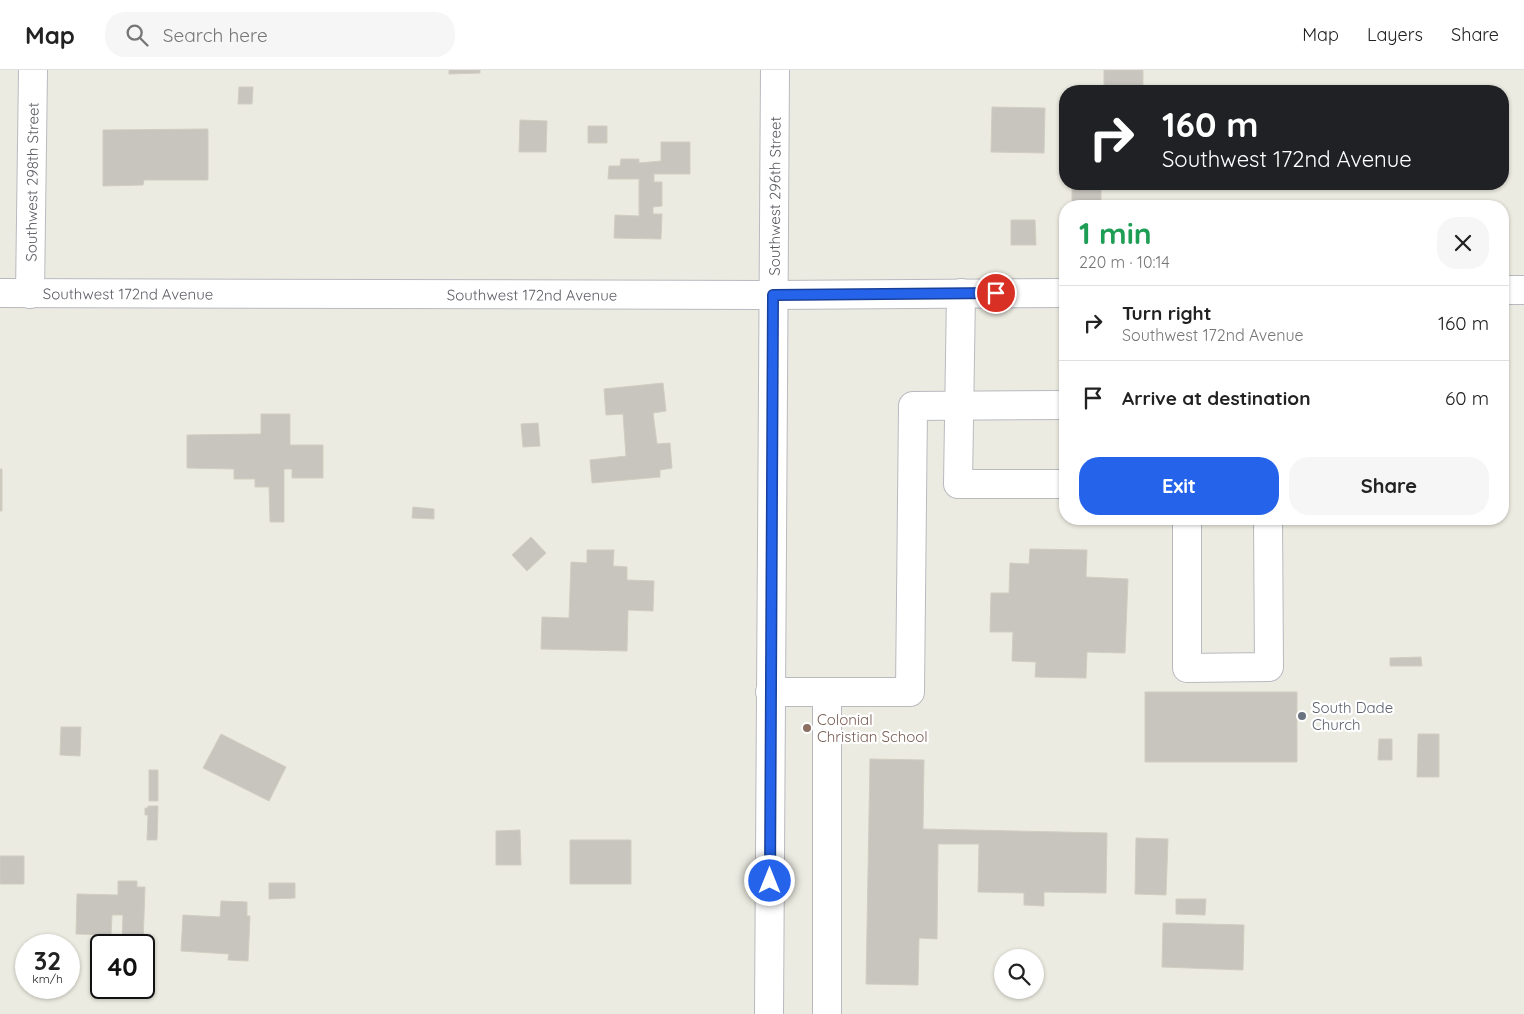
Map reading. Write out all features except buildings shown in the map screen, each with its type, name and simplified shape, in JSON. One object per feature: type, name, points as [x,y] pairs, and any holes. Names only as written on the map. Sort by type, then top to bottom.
[{"type":"street","name":"Southwest 298th Street","points":[[30,294],[33,70]]},
{"type":"street","name":"Southwest 296th Street","points":[[769,1014],[775,70]]},
{"type":"street","points":[[1509,290],[1524,290]]},
{"type":"street","name":"Southwest 172nd Avenue","points":[[0,293],[773,295],[1059,293]]},
{"type":"street","points":[[961,293],[958,484],[1059,484]]},
{"type":"street","points":[[770,692],[910,692],[913,406],[1059,405]]},
{"type":"street","points":[[1187,525],[1187,668],[1269,667],[1268,525]]},
{"type":"street","points":[[826,692],[827,1014]]},
{"type":"place","name":"South Dade Church","points":[[1302,716]]},
{"type":"place","name":"Colonial Christian School","points":[[807,728]]},
{"type":"route","points":[[770,881],[773,295],[996,293]]}]
